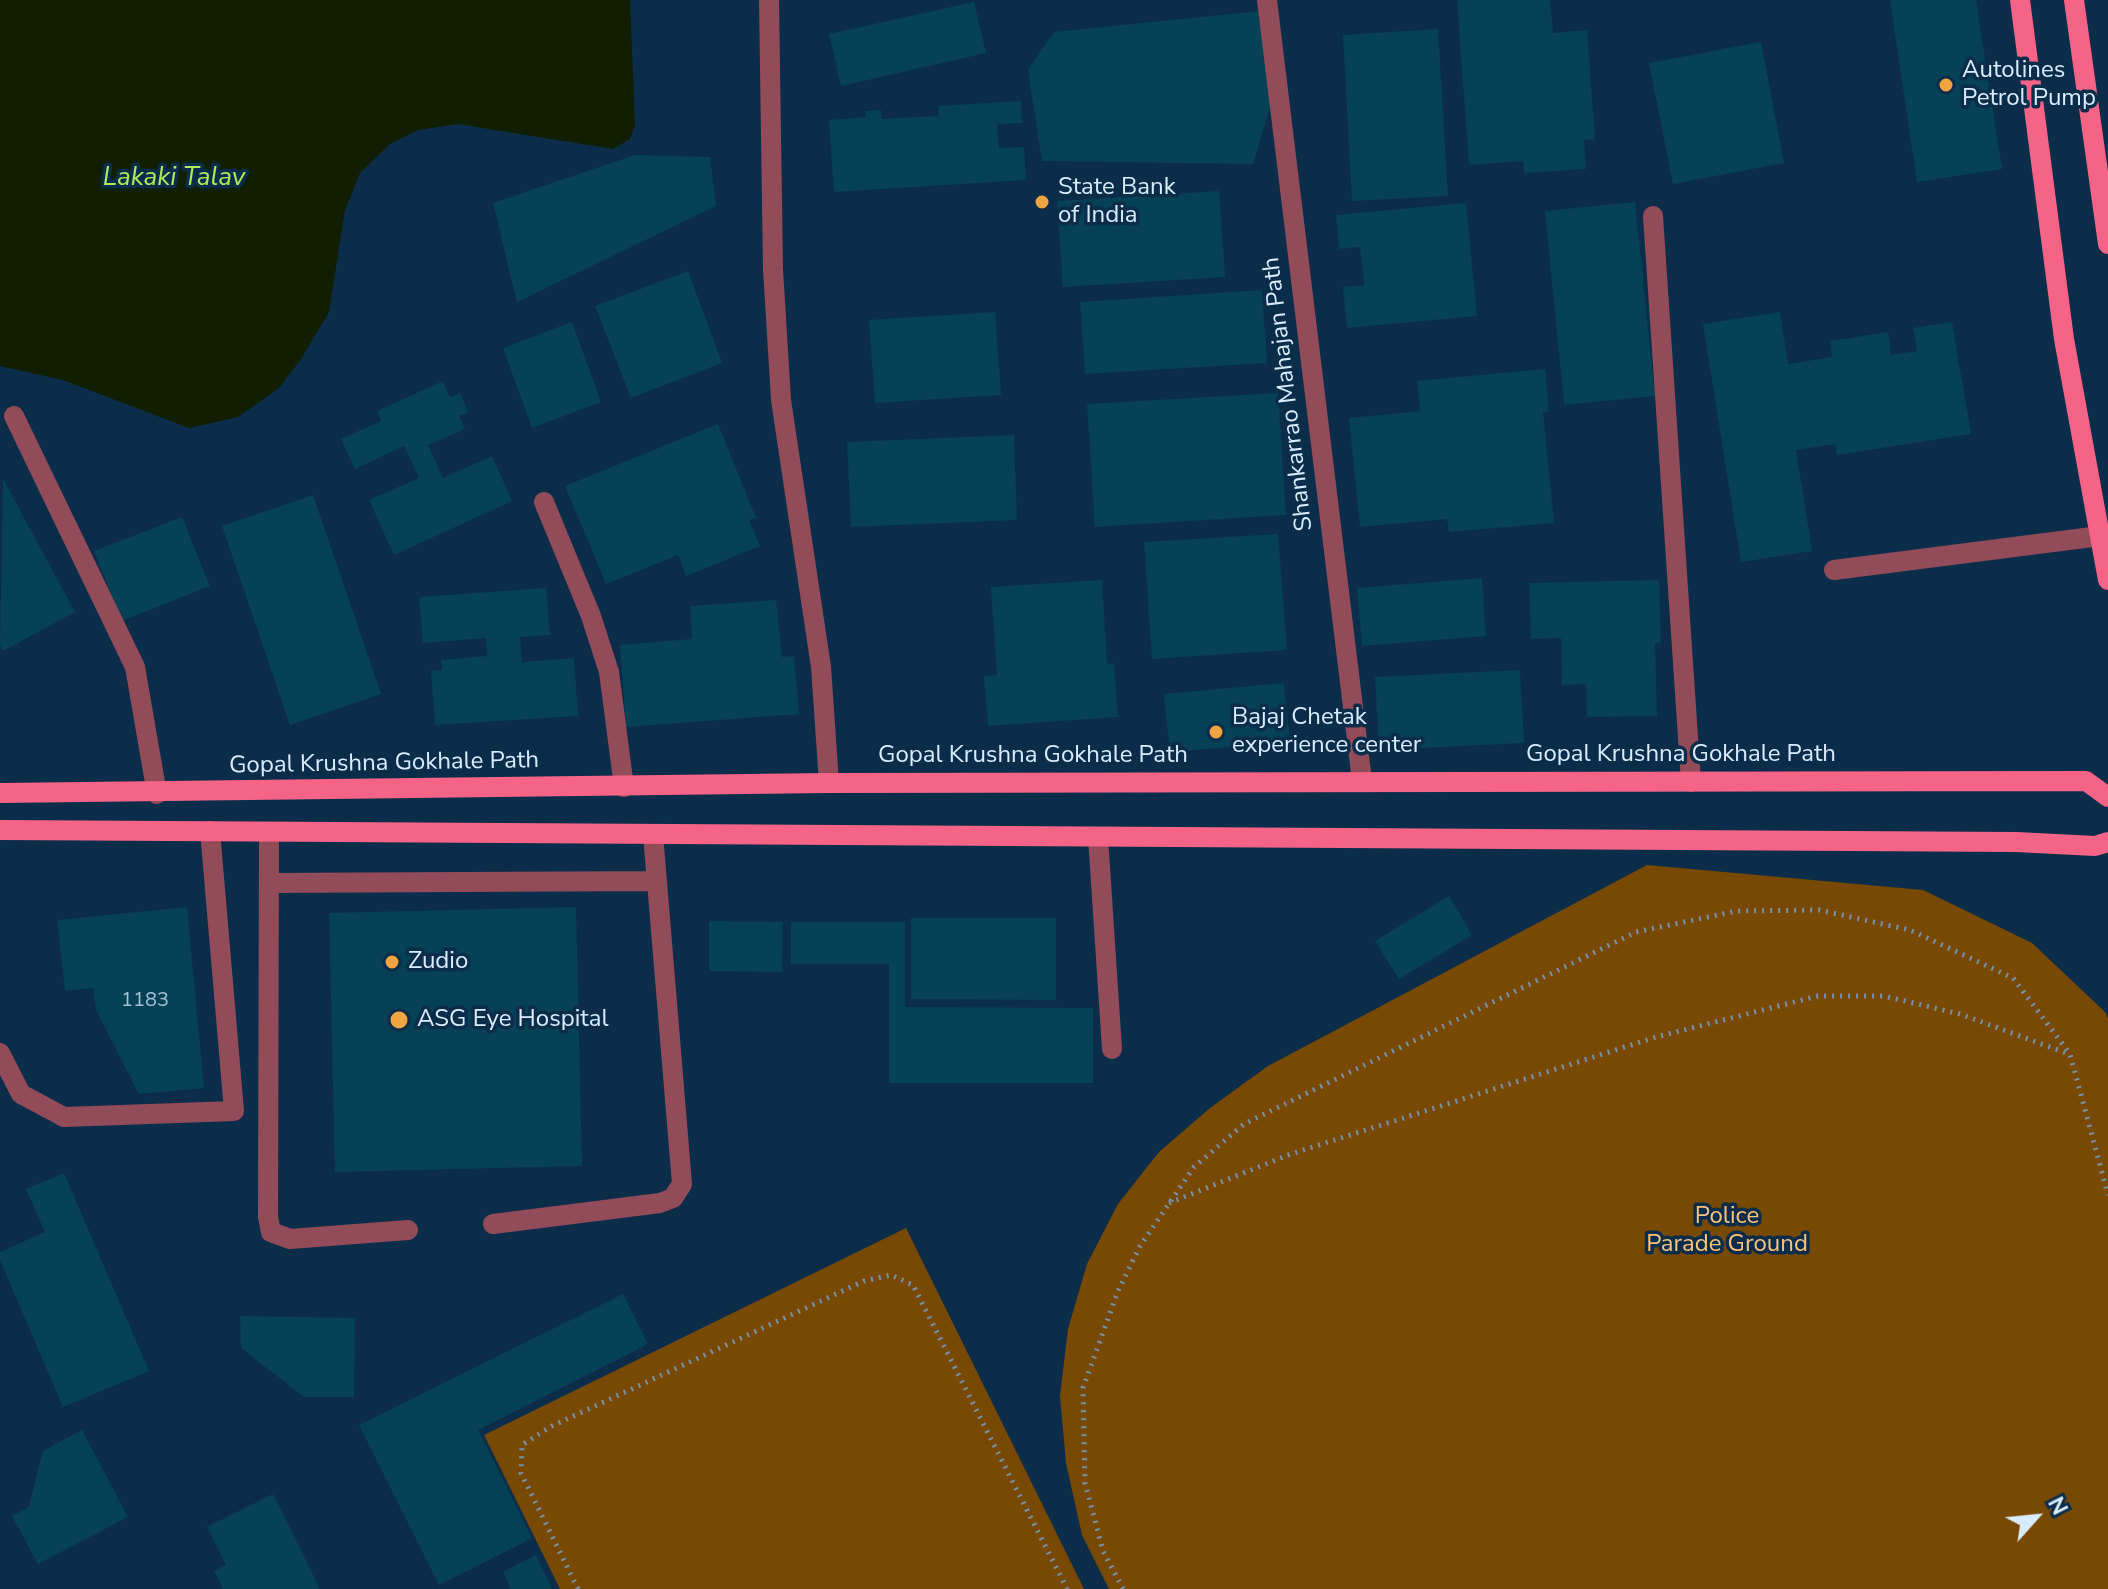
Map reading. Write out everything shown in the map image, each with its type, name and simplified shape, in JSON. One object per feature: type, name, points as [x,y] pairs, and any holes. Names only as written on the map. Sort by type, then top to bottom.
[{"type":"main road","points":[[2020,0],[2064,339],[2108,580]]},
{"type":"main road","points":[[2074,0],[2108,244]]},
{"type":"main road","name":"Gopal Krushna Gokhale Path","points":[[0,793],[157,794],[829,783],[2086,781],[2108,797]]},
{"type":"main road","points":[[0,830],[2016,842],[2095,846],[2108,842]]},
{"type":"street","points":[[769,0],[773,269],[781,400],[821,667],[829,783]]},
{"type":"street","name":"Shankarrao Mahajan Path","points":[[1267,0],[1362,781]]},
{"type":"street","points":[[1653,216],[1691,782]]},
{"type":"street","points":[[14,416],[135,667],[157,794]]},
{"type":"street","points":[[544,502],[591,616],[609,672],[624,787]]},
{"type":"street","points":[[1834,570],[2100,536]]},
{"type":"street","points":[[0,1053],[21,1094],[64,1117],[234,1111],[210,831]]},
{"type":"street","points":[[269,832],[268,1217],[271,1232],[290,1239],[408,1230]]},
{"type":"street","points":[[493,1224],[660,1203],[673,1198],[682,1184],[653,834]]},
{"type":"street","points":[[1098,837],[1112,1049]]},
{"type":"street","points":[[269,883],[657,881]]},
{"type":"path","points":[[1123,1589],[1103,1551],[1085,1483],[1083,1388],[1118,1291],[1140,1246],[1194,1167],[1244,1124],[1636,932],[1737,911],[1819,910],[1910,930],[2013,978],[2070,1054],[2108,1195]]},
{"type":"path","points":[[1169,1203],[1321,1144],[1656,1037],[1818,996],[1884,996],[1960,1014],[2070,1054]]},
{"type":"path","points":[[578,1589],[521,1473],[522,1445],[552,1426],[864,1281],[891,1275],[913,1285],[1067,1589]]},
{"type":"green space","name":"Police Parade Ground","points":[[1647,865],[1923,890],[2032,943],[2105,1012],[2108,1018],[2108,1589],[1109,1589],[1082,1535],[1066,1463],[1060,1396],[1068,1329],[1087,1264],[1118,1204],[1159,1152],[1210,1108],[1268,1066]]},
{"type":"green space","points":[[906,1228],[1084,1589],[560,1589],[484,1435]]},
{"type":"water","name":"Lakaki Talav","points":[[0,0],[630,0],[635,126],[630,139],[613,149],[458,124],[418,130],[390,144],[360,173],[345,210],[329,312],[301,359],[279,388],[238,417],[189,428],[63,380],[0,366]]},
{"type":"building","points":[[1457,0],[1550,0],[1553,33],[1587,30],[1595,139],[1584,140],[1586,169],[1524,173],[1523,161],[1469,165]]},
{"type":"building","name":"Autolines Petrol Pump","points":[[1890,0],[1976,0],[2002,169],[1917,182]]},
{"type":"building","points":[[974,2],[986,53],[841,86],[829,34]]},
{"type":"building","points":[[1261,11],[1273,97],[1253,164],[1042,161],[1028,70],[1054,32]]},
{"type":"building","points":[[1438,29],[1448,196],[1352,201],[1343,35]]},
{"type":"building","points":[[1761,42],[1784,163],[1673,184],[1649,63]]},
{"type":"building","points":[[1021,101],[1022,123],[997,124],[999,148],[1024,147],[1026,180],[834,192],[829,120],[866,117],[865,111],[881,110],[882,119],[939,116],[938,106]]},
{"type":"building","points":[[635,155],[710,157],[716,206],[517,302],[493,203]]},
{"type":"building","points":[[1219,191],[1225,277],[1063,287],[1057,201]]},
{"type":"building","points":[[1635,202],[1655,396],[1564,405],[1545,211]]},
{"type":"building","points":[[1466,203],[1477,316],[1347,328],[1343,287],[1364,285],[1360,247],[1339,249],[1336,215]]},
{"type":"building","points":[[688,271],[722,363],[631,398],[595,306]]},
{"type":"building","points":[[1262,290],[1267,363],[1085,374],[1080,302]]},
{"type":"building","points":[[995,312],[1001,395],[875,403],[869,320]]},
{"type":"building","points":[[1780,312],[1788,364],[1832,357],[1830,341],[1888,332],[1891,355],[1917,351],[1913,328],[1952,322],[1971,434],[1837,455],[1835,444],[1796,450],[1812,551],[1741,562],[1703,324]]},
{"type":"building","points":[[572,322],[601,402],[532,428],[503,348]]},
{"type":"building","points":[[1545,369],[1549,411],[1543,412],[1554,523],[1449,532],[1447,519],[1360,527],[1349,418],[1420,411],[1417,381]]},
{"type":"building","points":[[443,381],[450,397],[460,393],[468,412],[459,416],[465,429],[428,445],[443,478],[492,456],[512,501],[394,555],[369,500],[419,478],[404,446],[355,469],[341,439],[381,421],[377,411]]},
{"type":"building","points":[[1278,393],[1286,515],[1095,527],[1087,404]]},
{"type":"building","points":[[718,424],[756,518],[749,520],[760,546],[686,576],[678,555],[606,584],[565,486]]},
{"type":"building","points":[[1014,435],[1017,520],[851,527],[847,442]]},
{"type":"building","points":[[3,479],[75,612],[3,651],[0,645]]},
{"type":"building","points":[[313,495],[381,694],[290,725],[222,526]]},
{"type":"building","points":[[182,517],[210,586],[122,621],[94,551]]},
{"type":"building","points":[[1278,534],[1287,650],[1152,659],[1144,542]]},
{"type":"building","points":[[1482,578],[1486,636],[1362,646],[1357,588]]},
{"type":"building","points":[[1102,580],[1107,664],[1114,663],[1118,717],[988,726],[984,676],[997,675],[991,587]]},
{"type":"building","points":[[1659,580],[1661,643],[1655,643],[1657,716],[1587,717],[1586,684],[1562,685],[1561,638],[1531,639],[1529,583]]},
{"type":"building","points":[[546,588],[550,635],[520,637],[522,662],[574,658],[578,716],[435,725],[431,671],[442,670],[441,660],[487,656],[486,638],[423,643],[419,597]]},
{"type":"building","points":[[776,600],[782,657],[794,656],[799,714],[626,727],[620,645],[692,639],[690,606]]},
{"type":"building","points":[[1520,670],[1524,743],[1379,750],[1375,677]]},
{"type":"building","points":[[1284,683],[1290,742],[1170,752],[1164,694]]},
{"type":"building","points":[[1449,896],[1472,935],[1399,979],[1375,941]]},
{"type":"building","points":[[187,907],[204,1088],[139,1094],[96,1010],[93,988],[65,991],[57,920]]},
{"type":"building","points":[[576,907],[582,1166],[335,1172],[329,913]]},
{"type":"building","points":[[911,918],[1056,918],[1056,1000],[911,999]]},
{"type":"building","points":[[709,921],[783,922],[782,972],[709,971]]},
{"type":"building","points":[[791,922],[905,922],[905,1007],[1093,1008],[1093,1083],[889,1083],[889,964],[791,964]]},
{"type":"building","points":[[64,1173],[149,1371],[63,1407],[0,1260],[0,1252],[45,1232],[26,1189]]},
{"type":"building","points":[[623,1294],[648,1344],[478,1430],[532,1538],[439,1585],[359,1425]]},
{"type":"building","points":[[240,1316],[355,1318],[354,1397],[304,1397],[241,1348]]},
{"type":"building","points":[[82,1430],[128,1517],[38,1564],[12,1516],[29,1507],[43,1451]]},
{"type":"building","points":[[273,1494],[320,1589],[223,1589],[214,1571],[226,1565],[207,1527]]},
{"type":"building","points":[[536,1555],[552,1589],[511,1589],[503,1572]]},
{"type":"place","name":"Autolines Petrol Pump","points":[[1946,85]]},
{"type":"place","name":"State Bank of India","points":[[1042,202]]},
{"type":"place","name":"Bajaj Chetak experience center","points":[[1216,732]]},
{"type":"place","name":"Zudio","points":[[392,962]]},
{"type":"place","name":"ASG Eye Hospital","points":[[399,1020]]}]
